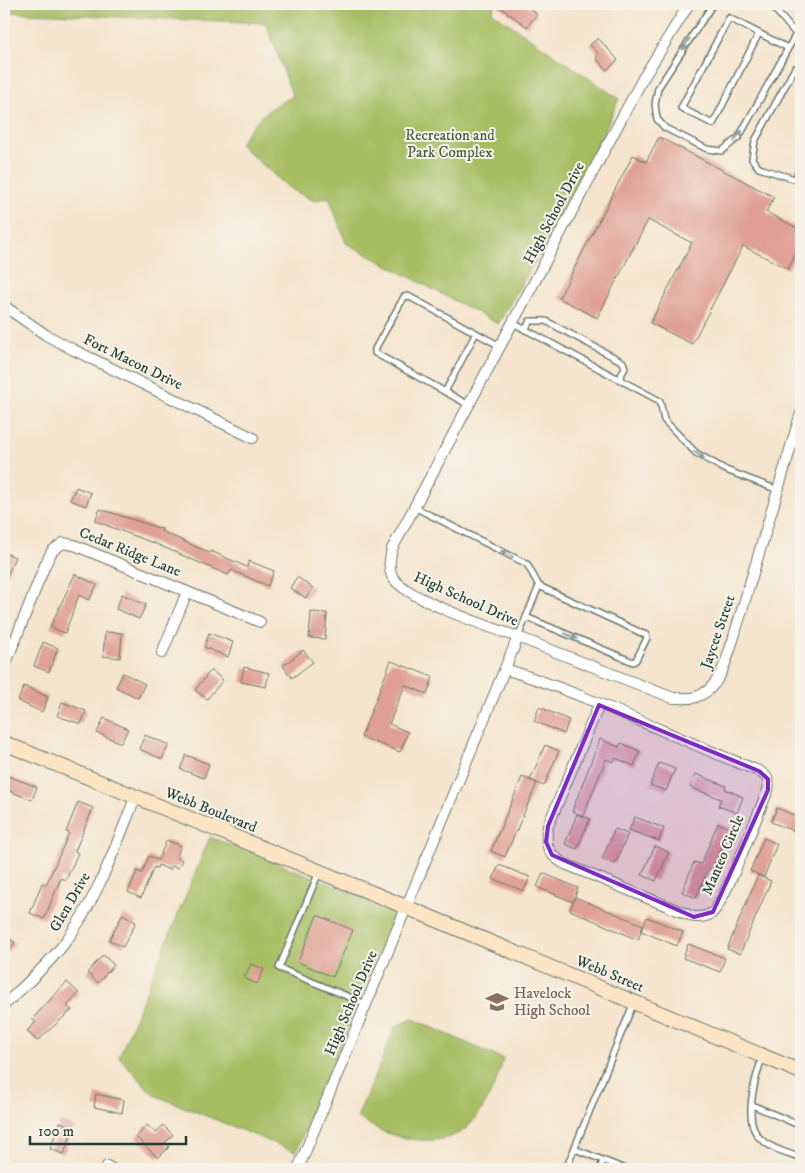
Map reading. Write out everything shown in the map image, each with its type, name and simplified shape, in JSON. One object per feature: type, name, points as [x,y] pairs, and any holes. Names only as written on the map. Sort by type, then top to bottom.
[{"type":"street","name":"High School Drive","points":[[298,1169],[518,637],[409,593],[396,582],[389,567],[392,549],[683,6]]},
{"type":"street","name":"Fort Macon Drive","points":[[4,306],[46,335],[72,349],[253,438]]},
{"type":"street","name":"Jaycee Street","points":[[518,637],[673,698],[696,697],[710,689],[720,676],[733,640],[801,414]]},
{"type":"street","name":"Cedar Ridge Lane","points":[[4,668],[50,554],[63,543],[74,545],[260,622]]},
{"type":"street","points":[[162,653],[187,592]]},
{"type":"street","name":"Manteo Circle","points":[[505,669],[599,705],[759,771],[768,778],[768,790],[724,894],[713,912],[704,917],[694,917],[565,864],[552,855],[548,849],[546,842],[548,826],[599,705]]},
{"type":"street","name":"Webb Boulevard","points":[[4,743],[407,907]]},
{"type":"street","name":"Glen Drive","points":[[4,1005],[52,959],[75,928],[102,877],[136,796]]},
{"type":"street","name":"Webb Street","points":[[407,907],[801,1072]]},
{"type":"lane","points":[[713,4],[658,88],[655,104],[657,119],[665,128],[707,149],[722,151],[739,137],[796,34],[801,30]]},
{"type":"lane","points":[[770,4],[796,34]]},
{"type":"lane","points":[[759,33],[713,124],[681,108],[729,18],[759,33],[788,48]]},
{"type":"lane","points":[[801,66],[795,68],[755,141],[752,159],[759,168],[798,180],[801,166]]},
{"type":"lane","points":[[469,405],[375,353],[375,349],[404,297],[408,296],[500,347]]},
{"type":"lane","points":[[525,330],[530,321],[546,321],[623,362],[625,368],[619,379]]},
{"type":"lane","points":[[513,323],[660,401],[664,420],[680,439],[710,462],[778,490]]},
{"type":"lane","points":[[445,392],[476,333]]},
{"type":"lane","points":[[414,507],[527,564],[540,586],[646,635],[647,638],[636,660],[633,662],[526,617]]},
{"type":"lane","points":[[518,637],[540,586]]},
{"type":"lane","points":[[319,871],[279,968],[367,1004]]},
{"type":"lane","points":[[566,1169],[634,1002]]},
{"type":"lane","points":[[763,1055],[753,1084],[752,1126],[757,1136],[763,1142],[801,1158]]},
{"type":"lane","points":[[752,1105],[801,1126]]},
{"type":"lane","points":[[575,1149],[625,1169]]},
{"type":"lane","points":[[600,1169],[603,1161]]},
{"type":"highlighted area","points":[[599,705],[759,771],[768,779],[768,790],[713,912],[694,917],[552,855],[546,842],[548,826]]},
{"type":"green space","name":"Recreation and Park Complex","points":[[4,4],[495,4],[492,12],[619,99],[581,182],[498,324],[346,243],[329,197],[314,201],[289,188],[240,145],[255,122],[269,110],[293,97],[266,23],[4,12]]},
{"type":"green space","points":[[210,837],[396,909],[296,1152],[154,1095],[119,1057]]},
{"type":"green space","points":[[413,1019],[503,1059],[494,1087],[478,1115],[465,1129],[447,1138],[425,1140],[403,1138],[380,1130],[357,1117],[396,1026]]},
{"type":"building","points":[[496,4],[524,4],[537,14],[527,27]]},
{"type":"building","points":[[598,38],[618,60],[607,70],[596,58],[599,54],[590,45]]},
{"type":"building","points":[[659,137],[774,197],[766,212],[801,230],[801,244],[788,269],[743,246],[692,344],[650,323],[692,243],[648,220],[597,318],[559,298],[633,155],[646,162]]},
{"type":"building","points":[[76,487],[91,493],[86,506],[70,500]]},
{"type":"building","points":[[100,509],[162,529],[161,531],[210,553],[211,551],[247,567],[249,561],[274,571],[268,586],[231,570],[228,575],[156,544],[95,521]]},
{"type":"building","points":[[4,552],[15,557],[4,583]]},
{"type":"building","points":[[75,574],[97,585],[89,600],[79,595],[65,633],[50,627]]},
{"type":"building","points":[[297,577],[313,588],[306,598],[290,588]]},
{"type":"building","points":[[122,594],[146,605],[139,619],[116,609]]},
{"type":"building","points":[[311,612],[327,613],[325,639],[309,638]]},
{"type":"building","points":[[105,632],[122,633],[120,658],[103,656]]},
{"type":"building","points":[[209,633],[233,642],[228,657],[204,647]]},
{"type":"building","points":[[43,642],[58,648],[49,672],[34,666]]},
{"type":"building","points":[[303,650],[313,662],[292,678],[283,666]]},
{"type":"building","points":[[391,661],[433,677],[427,694],[405,685],[389,724],[408,732],[400,752],[361,737]]},
{"type":"building","points":[[244,667],[269,673],[266,687],[241,682]]},
{"type":"building","points":[[211,670],[223,680],[207,699],[195,690]]},
{"type":"building","points":[[123,673],[145,684],[138,698],[116,687]]},
{"type":"building","points":[[24,686],[48,697],[42,712],[18,701]]},
{"type":"building","points":[[62,702],[86,711],[81,724],[57,716]]},
{"type":"building","points":[[539,707],[569,720],[564,734],[534,721]]},
{"type":"building","points":[[104,718],[128,729],[121,743],[97,733]]},
{"type":"building","points":[[145,735],[169,745],[162,759],[139,749]]},
{"type":"building","points":[[600,739],[619,747],[621,743],[640,751],[634,766],[615,758],[613,762],[606,759],[583,816],[572,811]]},
{"type":"building","points":[[545,745],[559,751],[544,786],[530,780]]},
{"type":"building","points":[[186,755],[209,764],[204,778],[180,769]]},
{"type":"building","points":[[659,763],[675,769],[666,791],[650,785]]},
{"type":"building","points":[[696,774],[726,786],[725,789],[743,797],[737,813],[718,806],[721,799],[690,787]]},
{"type":"building","points":[[8,776],[37,787],[32,800],[4,789]]},
{"type":"building","points":[[522,777],[537,783],[505,857],[491,851]]},
{"type":"building","points":[[78,802],[93,808],[75,851],[78,853],[66,880],[61,878],[44,919],[30,913],[42,883],[46,885],[69,833],[66,832]]},
{"type":"building","points":[[777,808],[801,818],[801,834],[771,822]]},
{"type":"building","points":[[577,814],[590,819],[577,849],[565,844]]},
{"type":"building","points":[[635,817],[664,828],[659,841],[629,830]]},
{"type":"building","points":[[718,823],[730,828],[713,869],[709,868],[696,898],[682,892],[694,862],[701,864]]},
{"type":"building","points":[[615,829],[628,834],[615,864],[602,859]]},
{"type":"building","points":[[764,838],[777,844],[764,877],[750,871]]},
{"type":"building","points":[[167,840],[181,846],[176,857],[182,860],[178,868],[172,866],[170,870],[158,865],[157,868],[154,867],[141,898],[128,892],[137,871],[142,873],[149,856],[158,860]]},
{"type":"building","points":[[655,846],[669,852],[656,881],[642,875]]},
{"type":"building","points":[[499,865],[530,877],[524,891],[493,879]]},
{"type":"building","points":[[543,873],[578,888],[573,902],[537,887]]},
{"type":"building","points":[[758,875],[771,881],[740,954],[727,949]]},
{"type":"building","points":[[575,897],[643,925],[638,940],[570,910]]},
{"type":"building","points":[[123,914],[136,922],[123,947],[109,940]]},
{"type":"building","points":[[317,915],[353,930],[333,977],[298,962]]},
{"type":"building","points":[[647,917],[683,932],[677,946],[641,931]]},
{"type":"building","points":[[4,934],[15,943],[4,957]]},
{"type":"building","points":[[688,944],[725,958],[720,972],[683,958]]},
{"type":"building","points":[[103,955],[114,965],[98,983],[87,973]]},
{"type":"building","points":[[251,964],[264,969],[257,984],[244,978]]},
{"type":"building","points":[[67,982],[79,993],[67,1006],[72,1010],[37,1041],[27,1031],[36,1022],[32,1019]]},
{"type":"building","points":[[96,1094],[124,1100],[122,1113],[94,1107]]},
{"type":"building","points":[[60,1122],[74,1127],[64,1154],[50,1149]]},
{"type":"building","points":[[147,1125],[156,1133],[163,1125],[173,1135],[165,1143],[169,1147],[158,1158],[136,1137]]},
{"type":"place","name":"Havelock High School","points":[[497,1002]]}]
